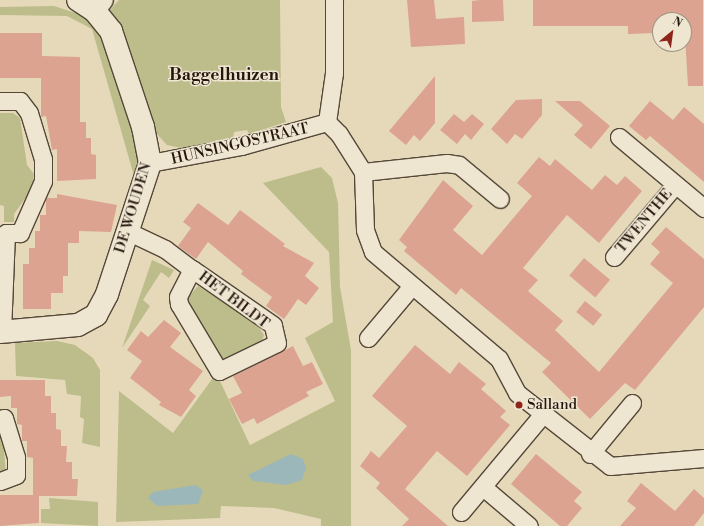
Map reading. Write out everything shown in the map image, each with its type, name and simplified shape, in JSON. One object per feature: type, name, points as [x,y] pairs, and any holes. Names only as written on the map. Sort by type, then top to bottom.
[{"type":"street","name":"HUNSINGOSTRAAT","points":[[150,162],[241,146],[327,122],[334,73],[334,0]]},
{"type":"street","name":"DE WOUDEN","points":[[0,101],[20,101],[29,112],[42,159],[43,181],[20,232],[3,229],[1,332],[78,325],[96,315],[107,294],[150,162],[143,127],[119,49],[111,31],[92,4]]},
{"type":"street","points":[[327,122],[339,134],[363,172],[367,241],[373,252],[412,287],[499,359],[517,393],[590,454],[610,466],[704,458]]},
{"type":"street","name":"TWENTHE","points":[[619,137],[674,185],[704,208]]},
{"type":"street","points":[[363,172],[447,163],[459,166],[500,200]]},
{"type":"street","name":"TWENTHE","points":[[614,257],[674,185]]},
{"type":"street","name":"HET BILDT","points":[[127,231],[165,248],[192,269],[273,325],[277,344],[219,371],[178,304],[178,297],[192,269]]},
{"type":"street","points":[[368,338],[412,287]]},
{"type":"street","points":[[590,454],[632,404]]},
{"type":"street","points":[[461,512],[543,414]]},
{"type":"street","points":[[0,419],[4,418],[16,458],[16,475],[0,481]]},
{"type":"street","points":[[483,487],[529,526]]},
{"type":"green space","points":[[119,0],[280,0],[281,107],[286,122],[249,134],[247,130],[234,132],[233,140],[191,150],[167,145],[156,133],[126,41],[109,11]]},
{"type":"green space","points":[[54,6],[85,16],[104,35],[139,153],[134,176],[92,29],[67,16],[0,15],[0,7]]},
{"type":"green space","points":[[0,113],[13,113],[20,118],[27,165],[34,174],[32,189],[14,214],[14,222],[4,222],[4,206],[0,205]]},
{"type":"green space","points":[[321,167],[332,178],[338,203],[340,287],[351,350],[351,526],[321,526],[321,519],[274,508],[221,506],[220,518],[116,522],[119,391],[173,433],[212,379],[220,381],[250,445],[335,401],[305,338],[333,322],[329,252],[263,183]]},
{"type":"green space","points":[[152,260],[174,270],[169,278],[161,272],[143,300],[150,306],[122,348]]},
{"type":"green space","points":[[198,286],[256,323],[264,335],[262,341],[227,360],[221,358],[188,303],[189,296]]},
{"type":"green space","points":[[57,341],[75,345],[93,358],[100,370],[100,447],[82,443],[84,419],[80,417],[81,396],[67,394],[65,380],[16,376],[15,343]]},
{"type":"green space","points":[[0,435],[3,437],[6,475],[0,475]]},
{"type":"green space","points":[[49,498],[98,502],[98,526],[41,523],[41,509],[50,509]]},
{"type":"water","points":[[291,454],[303,459],[306,468],[302,480],[286,485],[253,481],[248,475]]},
{"type":"water","points":[[196,485],[203,491],[198,504],[157,506],[148,498],[153,492]]},
{"type":"building","points":[[407,0],[434,0],[436,19],[464,17],[465,44],[411,47]]},
{"type":"building","points":[[503,0],[504,21],[472,22],[472,1]]},
{"type":"building","points":[[533,0],[703,0],[703,86],[688,86],[686,52],[692,52],[692,12],[652,12],[652,33],[628,34],[628,26],[533,26]]},
{"type":"building","points":[[0,33],[42,33],[42,56],[80,57],[80,122],[86,122],[86,138],[91,138],[91,154],[96,155],[96,179],[57,181],[57,149],[52,150],[46,116],[41,117],[41,78],[0,78]]},
{"type":"building","points":[[435,76],[435,123],[420,141],[414,135],[406,145],[389,131]]},
{"type":"building","points":[[542,99],[542,115],[522,139],[515,134],[507,144],[491,129],[516,100]]},
{"type":"building","points":[[555,101],[580,101],[610,126],[591,149],[574,135],[583,125]]},
{"type":"building","points":[[650,101],[673,120],[684,107],[704,124],[704,182],[650,136],[646,140],[629,126]]},
{"type":"building","points":[[454,114],[464,122],[472,114],[484,124],[471,140],[465,134],[457,144],[440,130]]},
{"type":"building","points":[[539,157],[550,166],[555,159],[592,190],[605,175],[617,185],[625,176],[642,191],[599,243],[567,215],[523,268],[538,280],[528,291],[563,321],[555,330],[599,372],[673,283],[650,264],[660,252],[651,244],[666,227],[704,259],[704,307],[635,390],[625,383],[590,419],[542,372],[551,363],[461,288],[456,295],[404,251],[407,247],[399,240],[443,180],[473,206],[453,230],[482,255],[532,196],[517,183]]},
{"type":"building","points":[[57,194],[117,205],[111,232],[79,231],[79,243],[68,243],[68,276],[63,276],[63,293],[51,293],[51,309],[23,309],[23,264],[29,264],[29,248],[35,248],[35,231],[40,231],[40,215],[46,215],[46,198],[57,198]]},
{"type":"building","points":[[198,203],[228,225],[240,210],[285,244],[283,246],[314,263],[305,276],[319,288],[306,305],[298,299],[284,319],[266,306],[272,297],[241,274],[243,271],[208,242],[196,259],[178,246],[191,228],[183,222]]},
{"type":"building","points":[[584,258],[610,280],[595,297],[569,276]]},
{"type":"building","points":[[585,301],[602,315],[593,326],[576,312]]},
{"type":"building","points":[[164,320],[181,333],[170,347],[203,371],[189,390],[196,396],[181,417],[159,405],[161,402],[130,378],[142,361],[127,350],[141,331],[148,337]]},
{"type":"building","points":[[415,345],[450,374],[459,362],[486,384],[481,389],[506,411],[500,417],[510,425],[467,476],[437,451],[405,489],[448,526],[402,526],[409,519],[376,488],[380,483],[360,466],[371,451],[379,458],[407,426],[372,396]]},
{"type":"building","points":[[293,346],[303,366],[312,362],[323,384],[306,392],[309,396],[257,424],[254,418],[242,424],[229,399],[242,393],[233,376]]},
{"type":"building","points":[[0,380],[45,380],[45,396],[51,396],[51,413],[56,413],[56,429],[61,430],[61,446],[67,446],[66,462],[72,462],[72,479],[78,479],[77,496],[39,496],[39,523],[0,526],[0,495],[33,495],[33,458],[27,457],[27,441],[22,441],[22,425],[17,424],[17,408],[11,408],[11,396],[0,397]]},
{"type":"building","points":[[536,454],[582,492],[574,501],[582,508],[567,526],[560,526],[511,484]]},
{"type":"building","points":[[641,483],[675,511],[694,489],[704,498],[704,513],[694,526],[620,526],[636,508],[627,501]]},
{"type":"place","name":"Salland","points":[[519,405]]},
{"type":"district","name":"Baggelhuizen","points":[[224,76]]}]
